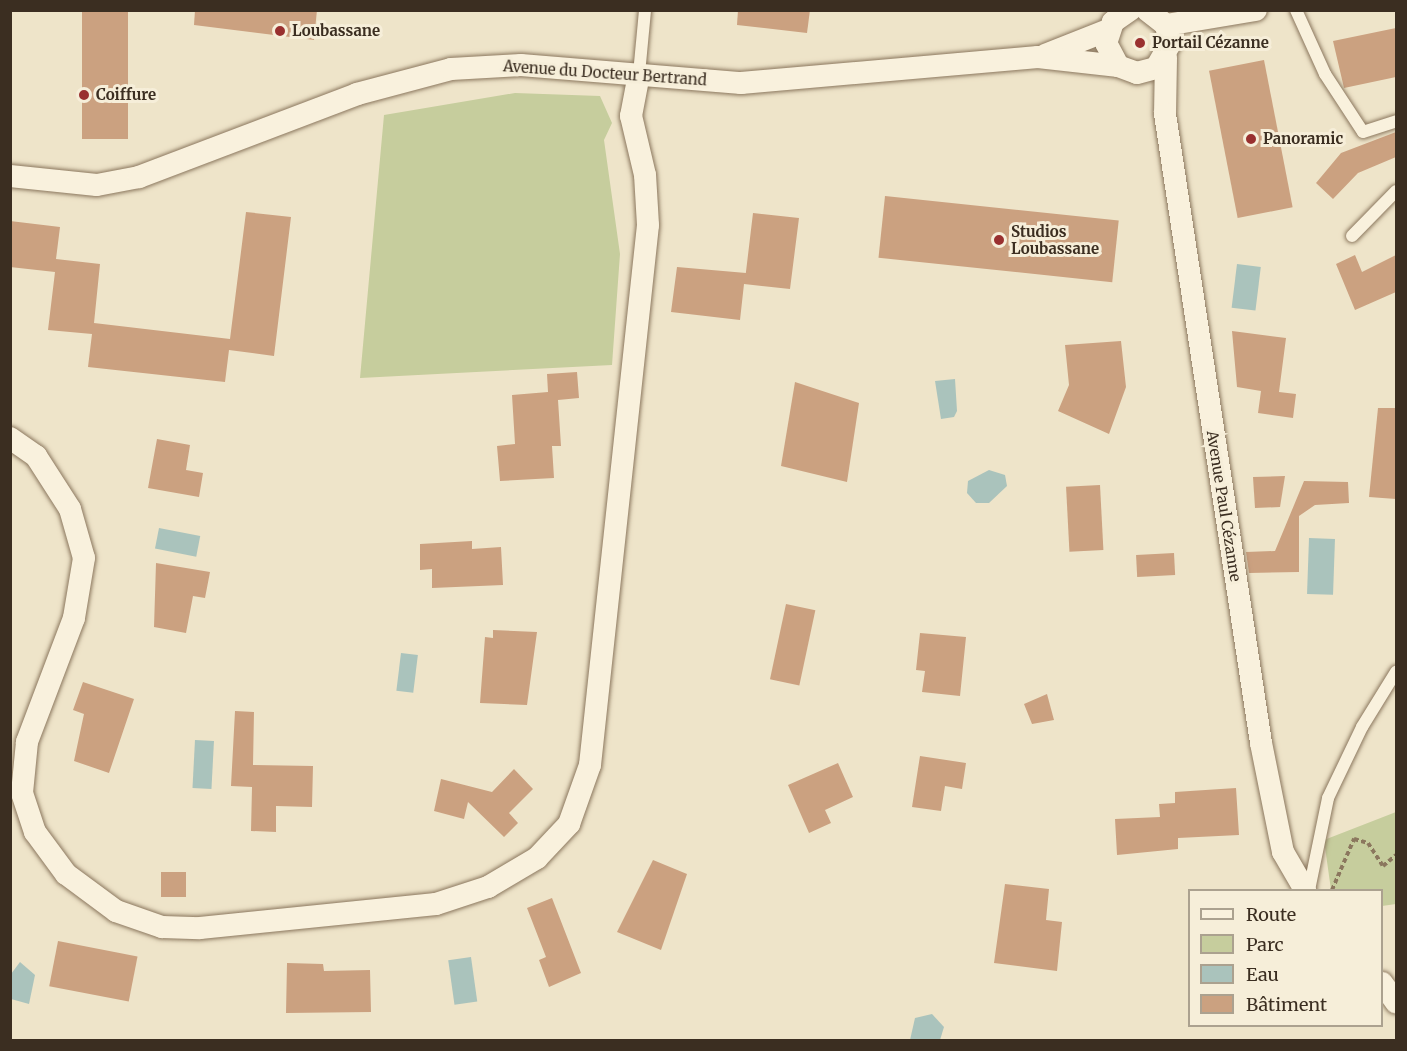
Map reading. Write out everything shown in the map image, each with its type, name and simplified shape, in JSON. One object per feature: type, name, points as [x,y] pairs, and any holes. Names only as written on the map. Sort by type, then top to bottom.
[{"type":"street","points":[[1124,69],[1150,71],[1159,27],[1212,22],[1256,10]]},
{"type":"street","name":"Avenue du Docteur Bertrand","points":[[1038,57],[1119,17]]},
{"type":"street","points":[[1119,17],[1108,50],[1165,114]]},
{"type":"street","name":"Avenue Paul Cézanne","points":[[1159,27],[1165,114],[1261,743],[1283,852],[1306,889]]},
{"type":"street","name":"Avenue du Docteur Bertrand","points":[[10,176],[97,185],[139,177],[357,94],[451,69],[521,65],[780,83],[1038,57],[1124,69]]},
{"type":"street","points":[[10,438],[36,456],[70,509],[84,558],[74,618],[27,742],[22,794],[35,832],[66,874],[116,911],[162,927],[190,928],[436,903],[488,887],[537,858],[569,824],[590,765],[648,225],[645,175],[630,116],[639,74]]},
{"type":"street","points":[[1383,984],[1396,1002]]},
{"type":"lane","points":[[639,74],[645,10]]},
{"type":"lane","points":[[1296,10],[1324,74],[1363,132],[1396,121]]},
{"type":"lane","points":[[1352,236],[1396,191]]},
{"type":"lane","points":[[1307,889],[1328,798],[1362,726],[1396,672]]},
{"type":"path","points":[[1333,889],[1354,839],[1368,843],[1383,866],[1396,855]]},
{"type":"green space","points":[[515,93],[600,96],[612,123],[604,140],[620,254],[612,365],[360,378],[384,115]]},
{"type":"green space","points":[[1396,812],[1396,904],[1383,906],[1383,889],[1331,889],[1324,840]]},
{"type":"water","points":[[1237,264],[1261,267],[1255,311],[1232,308]]},
{"type":"water","points":[[955,379],[957,411],[954,417],[941,419],[935,381]]},
{"type":"water","points":[[989,470],[1005,475],[1007,486],[989,503],[976,503],[967,493],[968,481]]},
{"type":"water","points":[[159,528],[200,536],[196,557],[155,549]]},
{"type":"water","points":[[1309,538],[1335,539],[1333,595],[1307,594]]},
{"type":"water","points":[[401,653],[418,655],[413,693],[396,691]]},
{"type":"water","points":[[195,740],[214,741],[211,789],[192,788]]},
{"type":"water","points":[[471,957],[477,1002],[454,1005],[448,960]]},
{"type":"water","points":[[20,962],[35,975],[29,1004],[11,999],[11,974]]},
{"type":"water","points":[[932,1014],[944,1027],[940,1040],[910,1040],[915,1018]]},
{"type":"building","points":[[82,10],[128,10],[128,139],[82,139]]},
{"type":"building","name":"Loubassane","points":[[195,10],[317,10],[314,40],[194,25]]},
{"type":"building","points":[[738,10],[810,10],[807,33],[737,25]]},
{"type":"building","name":"Panoramic","points":[[1396,28],[1396,77],[1344,88],[1333,41]]},
{"type":"building","name":"Panoramic","points":[[1264,60],[1293,207],[1238,218],[1209,71]]},
{"type":"building","points":[[1396,132],[1396,157],[1358,173],[1333,199],[1316,183],[1341,153]]},
{"type":"building","name":"Studios Loubassane","points":[[885,196],[1119,221],[1112,282],[879,258]]},
{"type":"building","points":[[246,212],[291,217],[274,356],[229,350],[225,382],[88,367],[92,334],[48,330],[55,272],[10,267],[10,221],[60,227],[56,259],[100,264],[94,323],[230,339]]},
{"type":"building","points":[[753,213],[799,218],[790,289],[744,284],[740,320],[671,312],[677,267],[746,273]]},
{"type":"building","points":[[1355,255],[1362,272],[1396,255],[1396,292],[1355,310],[1336,264]]},
{"type":"building","points":[[1232,331],[1286,338],[1279,392],[1296,394],[1293,418],[1258,413],[1261,391],[1237,387]]},
{"type":"building","points":[[1121,341],[1126,387],[1109,434],[1058,411],[1069,385],[1065,345]]},
{"type":"building","points":[[577,372],[579,398],[558,400],[561,446],[552,446],[554,478],[500,481],[497,446],[515,444],[512,395],[548,392],[547,374]]},
{"type":"building","points":[[795,382],[859,403],[847,482],[781,466]]},
{"type":"building","points":[[1378,408],[1396,408],[1396,499],[1369,497]]},
{"type":"building","points":[[157,439],[190,445],[186,470],[203,473],[199,497],[148,488]]},
{"type":"building","points":[[1285,476],[1280,507],[1255,508],[1253,477]]},
{"type":"building","points":[[1304,481],[1348,482],[1349,503],[1315,505],[1299,516],[1299,572],[1249,573],[1246,552],[1275,551]]},
{"type":"building","points":[[1100,485],[1103,550],[1069,552],[1066,487]]},
{"type":"building","points":[[472,541],[472,549],[501,547],[503,585],[432,588],[432,569],[420,570],[420,544]]},
{"type":"building","points":[[1174,553],[1175,575],[1137,577],[1136,555]]},
{"type":"building","points":[[156,563],[210,572],[205,598],[193,596],[186,633],[154,627]]},
{"type":"building","points":[[786,604],[815,610],[799,686],[770,679]]},
{"type":"building","points":[[493,630],[537,632],[527,705],[480,703],[485,637],[493,638]]},
{"type":"building","points":[[920,633],[966,637],[960,696],[922,692],[925,671],[916,670]]},
{"type":"building","points":[[83,682],[134,699],[109,773],[74,761],[84,714],[73,710]]},
{"type":"building","points":[[1047,694],[1054,720],[1032,724],[1024,704]]},
{"type":"building","points":[[235,711],[254,712],[253,765],[313,766],[312,807],[276,806],[276,832],[251,831],[252,787],[231,786]]},
{"type":"building","points":[[920,756],[966,763],[962,789],[945,786],[941,811],[912,807]]},
{"type":"building","points":[[838,763],[853,797],[825,810],[831,823],[809,833],[788,785]]},
{"type":"building","points":[[514,769],[533,789],[509,813],[518,823],[504,837],[468,802],[464,819],[434,811],[441,779],[492,792]]},
{"type":"building","points":[[1236,788],[1239,835],[1178,838],[1178,849],[1117,855],[1115,819],[1160,817],[1159,804],[1175,803],[1175,792]]},
{"type":"building","points":[[653,860],[687,874],[661,950],[617,932]]},
{"type":"building","points":[[161,872],[186,872],[186,897],[161,897]]},
{"type":"building","points":[[1005,884],[1049,889],[1046,920],[1062,922],[1057,971],[994,963]]},
{"type":"building","points":[[552,898],[581,973],[549,987],[539,960],[546,957],[527,908]]},
{"type":"building","points":[[58,941],[138,956],[129,1002],[49,986]]},
{"type":"building","points":[[287,963],[323,964],[324,971],[370,970],[371,1012],[286,1013]]},
{"type":"place","name":"Loubassane","points":[[280,31]]},
{"type":"place","name":"Portail Cézanne","points":[[1140,43]]},
{"type":"place","name":"Coiffure","points":[[84,95]]},
{"type":"place","name":"Panoramic","points":[[1251,139]]},
{"type":"place","name":"Studios Loubassane","points":[[999,240]]}]
